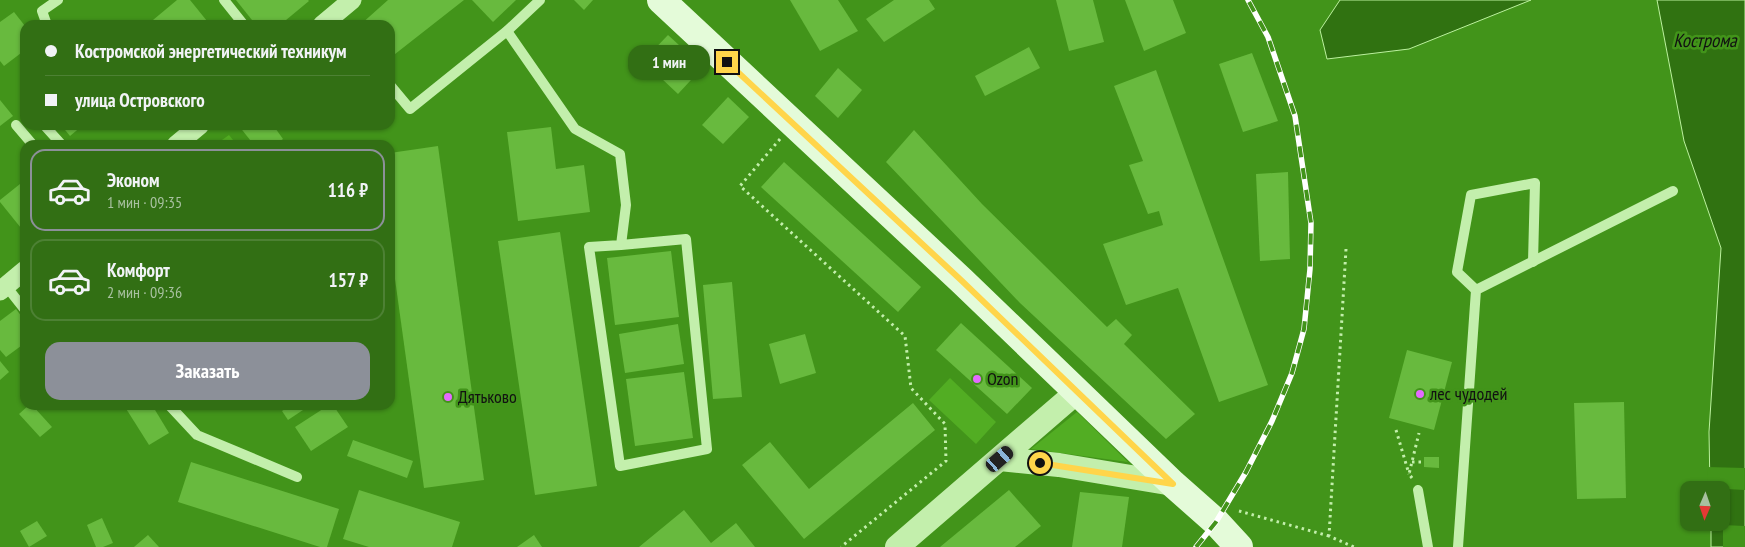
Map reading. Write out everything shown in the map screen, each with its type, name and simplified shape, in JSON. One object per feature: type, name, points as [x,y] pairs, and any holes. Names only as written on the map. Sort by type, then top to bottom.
[{"type":"main road","points":[[661,0],[1078,391],[1173,484],[1216,522],[1239,547]]},
{"type":"street","points":[[333,20],[352,0]]},
{"type":"street","points":[[182,140],[194,130]]},
{"type":"street","points":[[3,288],[20,274]]},
{"type":"street","points":[[897,547],[1078,391]]},
{"type":"street","points":[[1000,459],[1059,465],[1173,484]]},
{"type":"lane","points":[[46,20],[42,11],[58,0]]},
{"type":"lane","points":[[224,0],[240,20]]},
{"type":"lane","points":[[395,91],[410,109],[507,31],[540,0]]},
{"type":"lane","points":[[507,31],[575,129],[620,154],[626,205],[621,245]]},
{"type":"lane","points":[[16,125],[20,130]]},
{"type":"lane","points":[[20,130],[29,140]]},
{"type":"lane","points":[[48,130],[58,140]]},
{"type":"lane","points":[[1476,290],[1457,272],[1471,195],[1535,184],[1533,262]]},
{"type":"lane","points":[[1476,290],[1673,191]]},
{"type":"lane","points":[[686,239],[707,449],[620,466],[589,247],[621,245],[686,239]]},
{"type":"lane","points":[[3,288],[20,305]]},
{"type":"lane","points":[[1458,547],[1476,290]]},
{"type":"lane","points":[[174,410],[197,434],[297,477]]},
{"type":"lane","points":[[1418,490],[1428,547]]},
{"type":"path","points":[[794,124],[740,186],[905,336],[911,388],[945,424],[946,461],[841,547]]},
{"type":"path","points":[[1329,536],[1346,249]]},
{"type":"path","points":[[1396,430],[1409,474],[1418,490]]},
{"type":"path","points":[[1409,474],[1419,433]]},
{"type":"path","points":[[1412,462],[1424,462]]},
{"type":"path","points":[[1239,511],[1329,536],[1354,547]]},
{"type":"shaded area","points":[[229,135],[233,140],[222,140]]},
{"type":"shaded area","points":[[950,378],[996,422],[976,444],[929,400]]},
{"type":"shaded area","points":[[1077,412],[1128,462],[1031,449]]},
{"type":"water","points":[[1340,0],[1531,0],[1409,49],[1327,59],[1320,30]]},
{"type":"water","name":"Кострома","points":[[1657,0],[1745,0],[1745,547],[1711,547],[1711,531],[1730,531],[1730,481],[1710,481],[1709,432],[1721,248],[1684,141]]},
{"type":"pier","points":[[1707,467],[1745,468],[1745,490],[1730,489],[1730,481],[1708,481]]},
{"type":"pier","points":[[1730,525],[1745,526],[1745,547],[1723,547],[1723,531],[1730,531]]},
{"type":"building","points":[[177,0],[190,0],[206,20],[153,20]]},
{"type":"building","points":[[236,0],[309,1],[286,20],[252,20]]},
{"type":"building","points":[[388,0],[464,0],[395,54],[395,20],[366,20]]},
{"type":"building","points":[[472,0],[516,0],[493,22]]},
{"type":"building","points":[[574,0],[593,0],[584,10]]},
{"type":"building","points":[[790,0],[838,0],[858,31],[820,51]]},
{"type":"building","points":[[894,0],[929,0],[935,9],[884,42],[866,19]]},
{"type":"building","points":[[1056,0],[1093,0],[1104,42],[1069,51]]},
{"type":"building","points":[[1125,0],[1173,0],[1186,33],[1144,51]]},
{"type":"building","points":[[14,12],[20,20],[20,54],[4,66],[0,61],[0,22]]},
{"type":"building","points":[[668,35],[703,67],[678,94],[643,61]]},
{"type":"building","points":[[1029,47],[1040,68],[985,96],[975,76]]},
{"type":"building","points":[[1252,53],[1278,121],[1243,132],[1219,64]]},
{"type":"building","points":[[838,68],[862,90],[838,118],[815,96]]},
{"type":"building","points":[[1156,70],[1268,385],[1219,402],[1178,288],[1126,305],[1103,244],[1163,225],[1159,211],[1148,214],[1129,165],[1143,161],[1114,86]]},
{"type":"building","points":[[728,97],[749,117],[723,144],[702,125]]},
{"type":"building","points":[[0,100],[13,116],[0,126]]},
{"type":"building","points":[[551,127],[556,169],[584,165],[590,212],[518,221],[507,132]]},
{"type":"building","points":[[65,130],[77,130],[70,136]]},
{"type":"building","points":[[242,130],[277,130],[283,139],[282,140],[250,140]]},
{"type":"building","points":[[914,130],[982,204],[1107,327],[1116,319],[1132,335],[1124,344],[1195,414],[1166,439],[1020,303],[886,162]]},
{"type":"building","points":[[438,146],[484,480],[424,488],[395,279],[395,152]]},
{"type":"building","points":[[784,162],[921,287],[898,312],[761,187]]},
{"type":"building","points":[[1288,172],[1290,259],[1260,261],[1256,174]]},
{"type":"building","points":[[20,184],[20,227],[0,202]]},
{"type":"building","points":[[560,232],[597,486],[535,495],[498,241]]},
{"type":"building","points":[[671,251],[679,317],[615,325],[607,258]]},
{"type":"building","points":[[732,282],[742,397],[713,399],[703,285]]},
{"type":"building","points":[[16,309],[20,314],[20,347],[6,357],[0,350],[0,321]]},
{"type":"building","points":[[961,323],[1032,388],[1007,414],[936,350]]},
{"type":"building","points":[[678,324],[684,364],[625,373],[619,334]]},
{"type":"building","points":[[805,334],[816,373],[780,384],[769,344]]},
{"type":"building","points":[[1407,350],[1452,362],[1434,430],[1389,418]]},
{"type":"building","points":[[0,361],[9,372],[0,380]]},
{"type":"building","points":[[684,372],[693,438],[635,446],[626,379]]},
{"type":"building","points":[[1624,402],[1626,498],[1577,499],[1574,403]]},
{"type":"building","points":[[913,403],[935,430],[804,539],[742,465],[770,442],[809,489]]},
{"type":"building","points":[[23,410],[37,410],[52,427],[40,437],[19,414]]},
{"type":"building","points":[[127,410],[155,410],[169,433],[149,445]]},
{"type":"building","points":[[284,410],[303,410],[288,420],[282,411]]},
{"type":"building","points":[[321,410],[336,410],[348,427],[311,451],[295,427]]},
{"type":"building","points":[[353,440],[413,461],[407,478],[347,456]]},
{"type":"building","points":[[1424,457],[1439,457],[1439,468],[1424,467]]},
{"type":"building","points":[[191,462],[339,509],[327,547],[320,547],[178,502]]},
{"type":"building","points":[[359,490],[460,522],[452,547],[369,547],[343,539]]},
{"type":"building","points":[[1009,490],[1041,526],[1015,547],[940,547]]},
{"type":"building","points":[[1080,492],[1129,497],[1122,547],[1072,547]]},
{"type":"building","points":[[684,510],[711,543],[736,523],[755,547],[639,547]]},
{"type":"building","points":[[102,518],[113,543],[103,547],[96,547],[87,525]]},
{"type":"building","points":[[37,521],[47,536],[29,547],[20,531]]},
{"type":"building","points":[[148,535],[159,547],[134,547]]},
{"type":"building","points":[[534,535],[542,547],[517,547]]},
{"type":"railway","points":[[1196,547],[1216,522],[1246,472],[1272,421],[1292,373],[1304,329],[1310,269],[1311,223],[1295,116],[1268,37],[1248,0]]},
{"type":"place","name":"Ozon","points":[[977,379]]},
{"type":"place","name":"лес чудодей","points":[[1420,394]]},
{"type":"place","name":"Дятьково","points":[[448,397]]},
{"type":"route","points":[[727,62],[962,281],[1173,484],[1040,463]]}]
